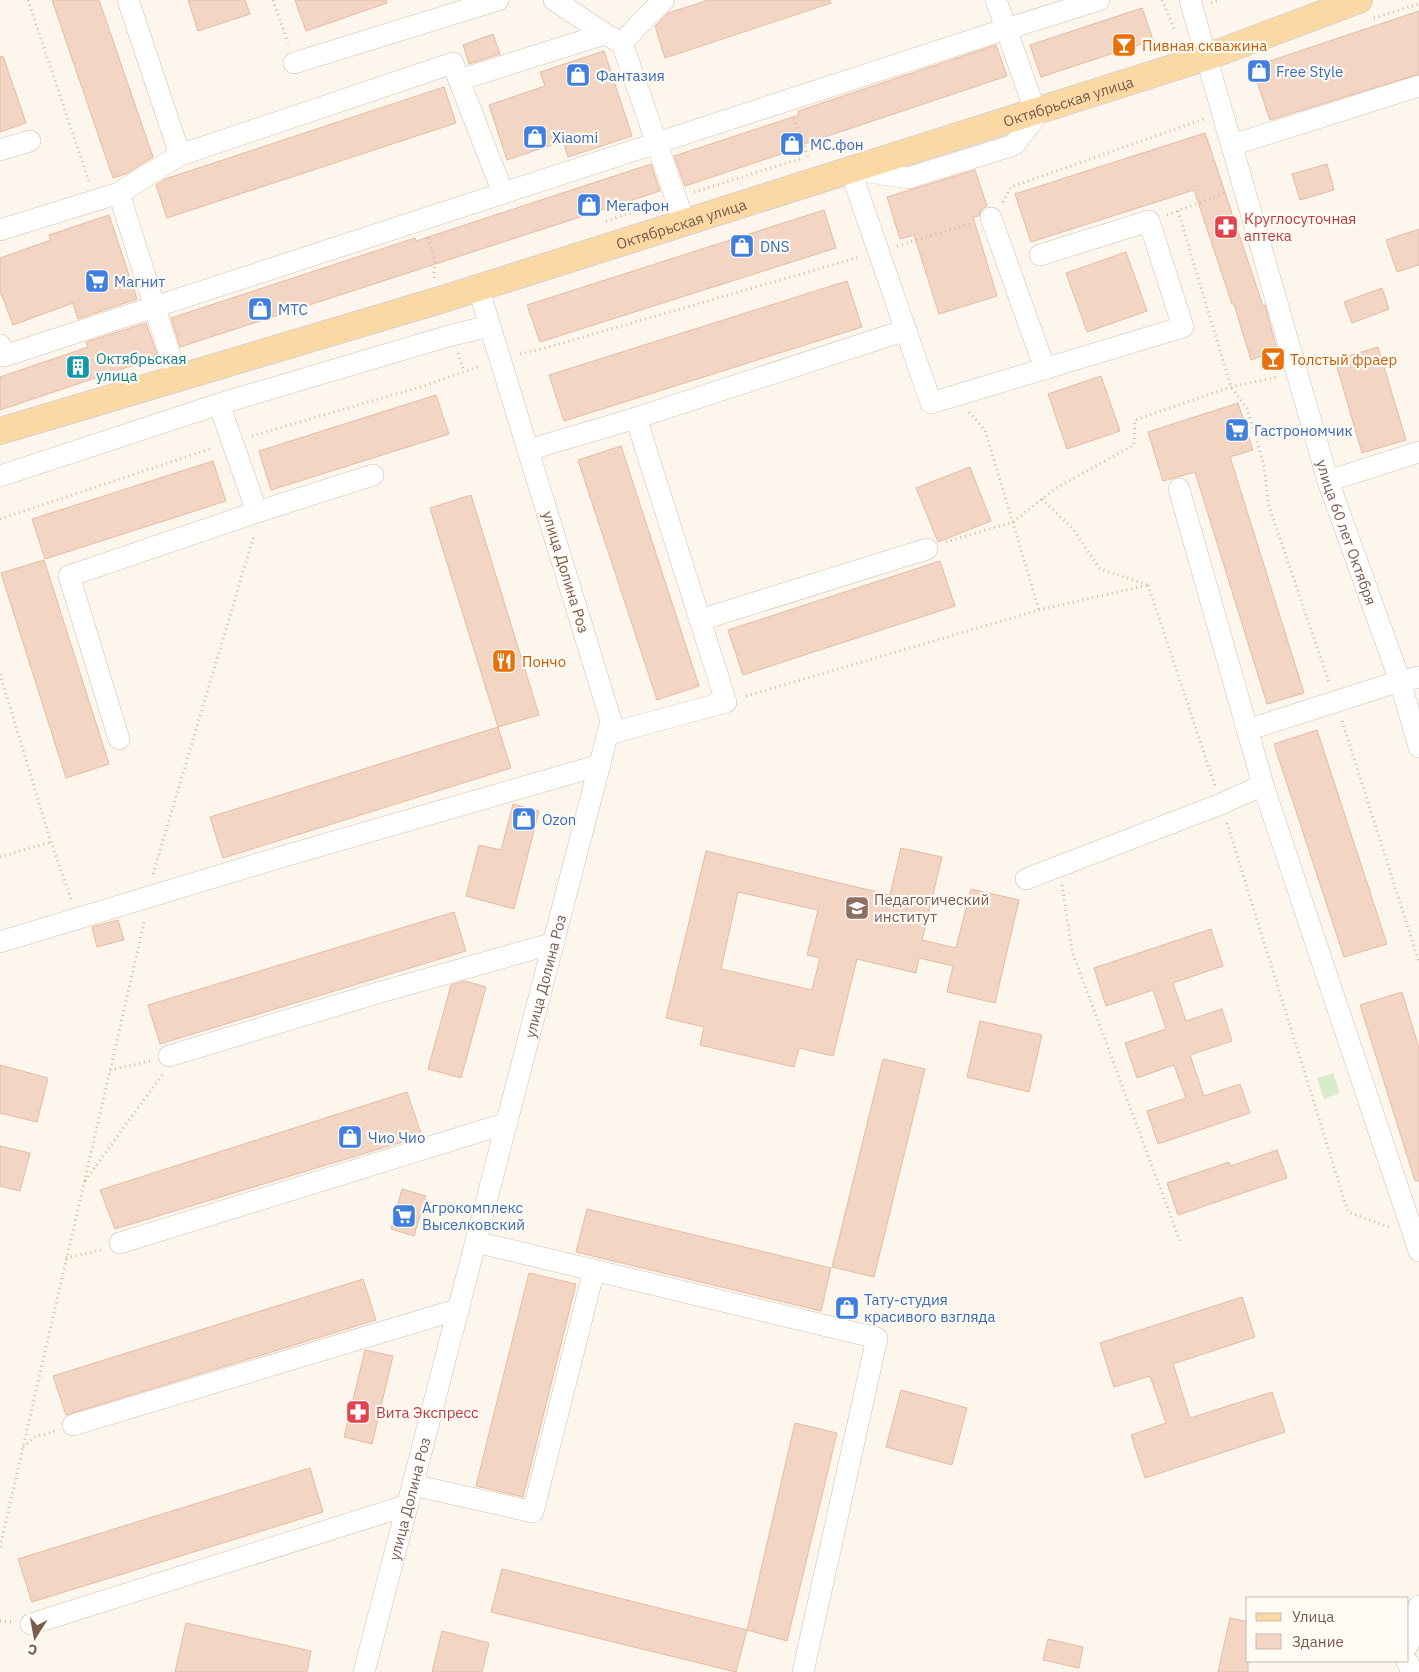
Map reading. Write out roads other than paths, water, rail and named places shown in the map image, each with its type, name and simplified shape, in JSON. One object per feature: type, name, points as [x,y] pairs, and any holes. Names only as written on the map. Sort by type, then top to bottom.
[{"type":"main road","name":"Октябрьская улица","points":[[0,431],[421,306],[850,169],[1366,9]]},
{"type":"street","points":[[128,0],[180,155]]},
{"type":"street","points":[[294,63],[498,0]]},
{"type":"street","points":[[554,0],[613,38],[656,143],[684,222]]},
{"type":"street","points":[[460,80],[613,38],[664,0]]},
{"type":"street","points":[[996,0],[1039,110]]},
{"type":"street","points":[[0,345],[4,356],[1099,0]]},
{"type":"street","name":"улица 60 лет Октября","points":[[1190,0],[1328,481],[1410,679],[1419,747]]},
{"type":"street","points":[[0,230],[119,193],[180,155],[453,64],[503,193]]},
{"type":"street","points":[[1232,144],[1419,86]]},
{"type":"street","points":[[0,150],[30,141]]},
{"type":"street","points":[[850,169],[931,403],[1184,327],[1150,221],[1040,255]]},
{"type":"street","points":[[119,193],[177,378]]},
{"type":"street","points":[[991,218],[1044,369]]},
{"type":"street","name":"улица Долина Роз","points":[[364,1672],[611,720],[478,287]]},
{"type":"street","points":[[0,476],[219,404],[452,335],[490,326]]},
{"type":"street","points":[[528,450],[636,418],[906,330]]},
{"type":"street","points":[[219,404],[257,512]]},
{"type":"street","points":[[608,734],[726,702],[636,418]]},
{"type":"street","points":[[1328,481],[1419,452]]},
{"type":"street","points":[[119,739],[69,576],[373,475]]},
{"type":"street","points":[[1179,489],[1262,785],[1416,1244]]},
{"type":"street","points":[[700,620],[927,548]]},
{"type":"street","points":[[1248,730],[1410,679]]},
{"type":"street","points":[[0,942],[272,860],[600,765]]},
{"type":"street","points":[[1026,878],[1221,804],[1262,785]]},
{"type":"street","points":[[169,1056],[554,943]]},
{"type":"street","points":[[120,1243],[507,1123]]},
{"type":"street","points":[[476,1242],[877,1338],[803,1672]]},
{"type":"street","points":[[413,1485],[533,1512],[594,1270]]},
{"type":"street","points":[[73,1425],[459,1309]]},
{"type":"street","points":[[31,1624],[408,1505]]},
{"type":"street","points":[[1409,1641],[1419,1606]]},
{"type":"place","name":"Пивная скважина","points":[[1124,45]]},
{"type":"place","name":"Free Style","points":[[1259,71]]},
{"type":"place","name":"Фантазия","points":[[578,75]]},
{"type":"place","name":"Xiaomi","points":[[535,137]]},
{"type":"place","name":"МС.фон","points":[[792,144]]},
{"type":"place","name":"Мегафон","points":[[589,205]]},
{"type":"place","name":"Круглосуточная аптека","points":[[1226,227]]},
{"type":"place","name":"DNS","points":[[742,246]]},
{"type":"place","name":"Магнит","points":[[97,281]]},
{"type":"place","name":"МТС","points":[[260,309]]},
{"type":"place","name":"Толстый фраер","points":[[1273,359]]},
{"type":"place","name":"Октябрьская улица","points":[[78,367]]},
{"type":"place","name":"Гастрономчик","points":[[1237,430]]},
{"type":"place","name":"Пончо","points":[[504,661]]},
{"type":"place","name":"Ozon","points":[[524,819]]},
{"type":"place","name":"Педагогический институт","points":[[857,908]]},
{"type":"place","name":"Чио Чио","points":[[350,1137]]},
{"type":"place","name":"Агрокомплекс Выселковский","points":[[404,1216]]},
{"type":"place","name":"Тату-студия красивого взгляда","points":[[847,1308]]},
{"type":"place","name":"Вита Экспресс","points":[[358,1412]]}]
